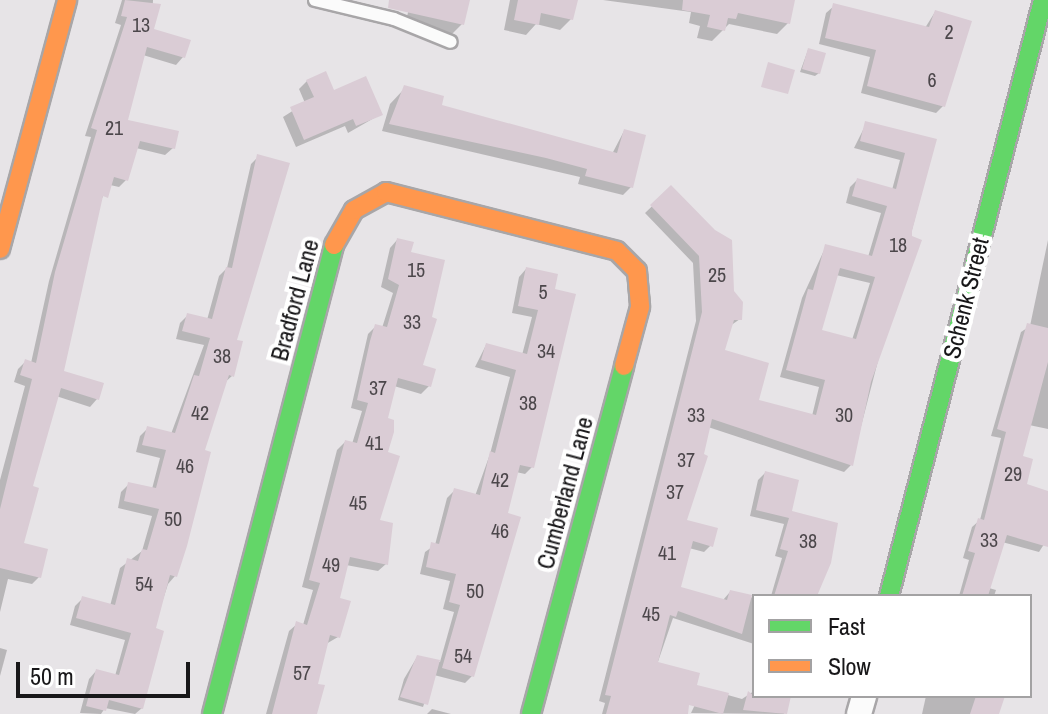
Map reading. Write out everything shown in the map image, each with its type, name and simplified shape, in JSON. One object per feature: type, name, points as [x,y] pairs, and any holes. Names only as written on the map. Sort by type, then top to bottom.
[{"type":"street","points":[[0,249],[67,0]]},
{"type":"street","name":"Schenk Street","points":[[890,594],[1043,0]]},
{"type":"street","name":"Bradford Lane","points":[[212,714],[337,235],[354,210],[386,192],[531,228],[617,251],[630,260],[639,283]]},
{"type":"street","name":"Cumberland Lane","points":[[531,714],[640,307],[639,283]]},
{"type":"lane","points":[[315,0],[394,19],[451,42]]},
{"type":"building","points":[[125,0],[161,4],[154,29],[191,40],[185,58],[147,47],[128,120],[179,131],[175,149],[140,141],[128,181],[114,177],[108,198],[103,196],[64,371],[104,383],[99,400],[61,388],[33,486],[39,488],[24,543],[48,549],[41,578],[0,568],[0,509],[32,379],[20,375],[25,359],[36,363],[55,272],[97,130],[91,128],[127,17],[121,16]]},
{"type":"building","points":[[389,0],[470,0],[464,25],[388,8]]},
{"type":"building","points":[[518,0],[578,0],[573,20],[541,13],[539,25],[514,20]]},
{"type":"building","points":[[683,0],[795,0],[790,24],[738,13],[736,19],[728,18],[725,31],[707,27],[710,15],[682,10]]},
{"type":"building","points":[[833,3],[929,27],[935,10],[972,21],[945,107],[867,86],[876,50],[825,38]]},
{"type":"building","points":[[808,48],[826,53],[820,74],[802,69]]},
{"type":"building","points":[[768,62],[795,70],[788,94],[761,87]]},
{"type":"building","points":[[326,71],[334,90],[366,76],[383,115],[356,126],[353,119],[304,140],[290,107],[314,97],[306,80]]},
{"type":"building","points":[[404,85],[444,96],[442,105],[617,153],[624,129],[646,135],[633,188],[585,176],[587,169],[546,158],[389,124]]},
{"type":"building","points":[[865,121],[937,139],[912,231],[912,236],[922,240],[871,382],[853,466],[712,419],[704,454],[708,456],[687,520],[718,528],[713,547],[693,541],[681,587],[727,600],[730,590],[752,595],[742,634],[678,611],[676,617],[670,615],[658,662],[700,673],[697,685],[729,693],[723,714],[689,705],[688,714],[606,714],[611,696],[605,695],[702,312],[699,256],[650,205],[671,185],[715,230],[732,240],[734,291],[743,302],[742,320],[734,320],[725,350],[769,363],[759,400],[816,415],[825,380],[786,370],[808,289],[813,290],[825,244],[872,256],[887,206],[852,196],[857,178],[896,189],[905,153],[860,141]],"holes":[[[840,268],[875,277],[856,339],[822,330]]]},
{"type":"building","points":[[257,154],[290,163],[237,340],[243,341],[234,377],[229,375],[205,450],[211,452],[187,546],[177,577],[170,575],[156,628],[164,631],[143,709],[109,700],[106,711],[86,706],[96,669],[119,675],[131,633],[76,618],[82,596],[115,605],[127,558],[138,561],[142,549],[147,550],[159,509],[124,501],[128,482],[156,488],[166,450],[142,445],[147,426],[175,433],[194,375],[199,376],[210,338],[182,331],[187,313],[212,319],[226,267],[232,268]]},
{"type":"building","points":[[397,238],[414,242],[411,252],[445,260],[432,317],[437,319],[423,365],[436,369],[431,387],[398,378],[388,418],[394,420],[394,432],[388,452],[400,456],[380,520],[393,523],[388,565],[350,557],[340,598],[351,601],[340,638],[330,635],[318,684],[325,685],[317,714],[272,714],[296,621],[307,625],[320,583],[309,580],[345,440],[357,443],[368,403],[357,400],[375,324],[387,327],[399,285],[388,279]]},
{"type":"building","points":[[526,267],[558,274],[555,289],[576,294],[534,468],[520,465],[508,513],[521,517],[474,677],[442,668],[460,605],[449,602],[456,574],[426,567],[431,542],[439,544],[454,488],[480,495],[490,451],[495,453],[516,370],[481,360],[486,343],[527,354],[538,310],[518,306]]},
{"type":"building","points":[[1027,323],[1048,328],[1048,362],[1023,456],[1033,459],[1027,484],[1048,491],[1048,547],[1007,535],[989,594],[963,594],[975,553],[968,551],[978,518],[984,520],[1006,432],[997,429]]},
{"type":"building","points":[[765,471],[799,480],[792,511],[838,523],[831,563],[818,594],[775,594],[788,551],[780,549],[789,518],[756,510]]},
{"type":"building","points":[[417,655],[440,660],[428,705],[400,697]]},
{"type":"building","points":[[748,691],[752,698],[791,698],[787,714],[743,710]]},
{"type":"building","points":[[975,698],[1004,698],[999,714],[970,714]]},
{"type":"traffic: fast","points":[[890,594],[1043,0]]},
{"type":"traffic: fast","points":[[212,714],[334,245]]},
{"type":"traffic: fast","points":[[531,714],[624,366]]},
{"type":"traffic: slow","points":[[0,249],[67,0]]},
{"type":"traffic: slow","points":[[334,245],[354,210],[386,192],[617,251],[637,271],[640,307],[624,366]]}]
